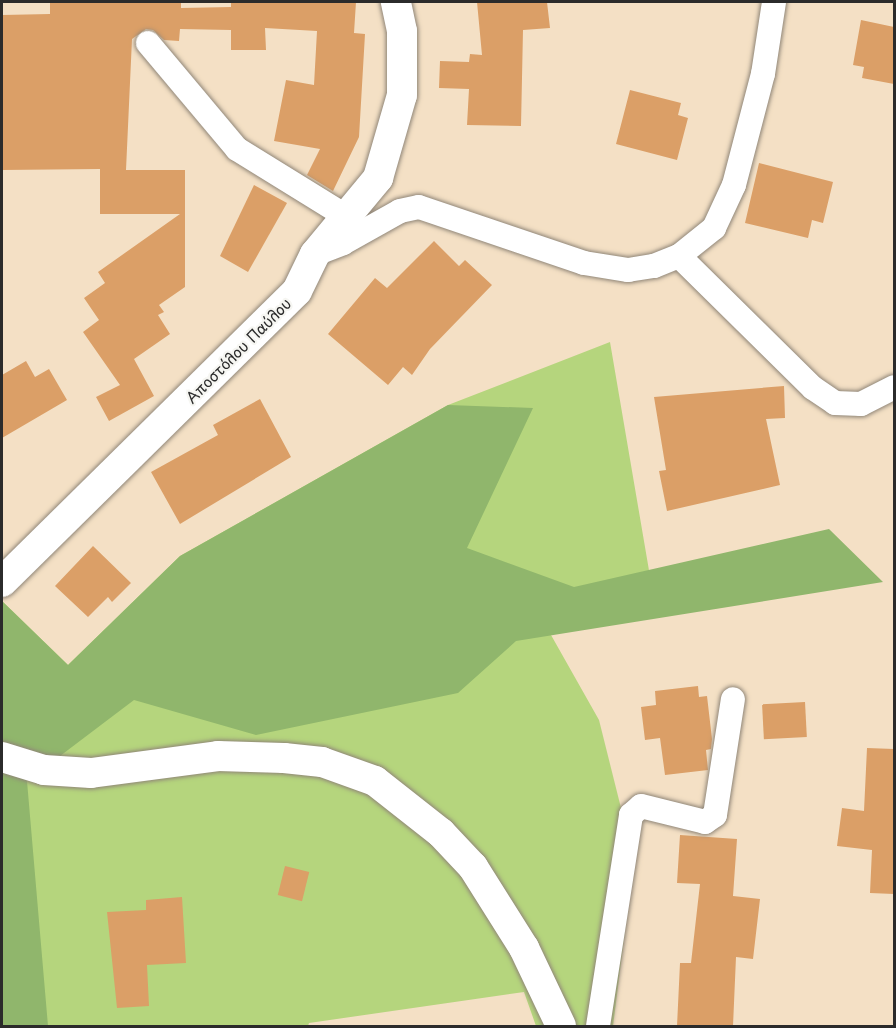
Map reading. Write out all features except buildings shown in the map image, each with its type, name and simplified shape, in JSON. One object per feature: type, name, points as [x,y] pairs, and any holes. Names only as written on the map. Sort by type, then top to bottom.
[{"type":"street","name":"Αποστόλου Παύλου","points":[[2,582],[297,291],[315,254],[344,215],[378,178],[392,139],[402,95],[403,54],[396,2]]},
{"type":"street","points":[[315,254],[343,243],[400,211],[419,207],[584,263],[628,270],[654,266],[679,256],[714,228],[734,185],[763,74],[774,2]]},
{"type":"street","points":[[148,43],[237,149],[344,215]]},
{"type":"street","points":[[679,256],[813,388],[836,403],[861,404],[894,387]]},
{"type":"street","points":[[598,1026],[631,815],[641,806],[705,822],[716,815],[733,699]]},
{"type":"street","points":[[2,757],[44,770],[92,773],[218,756],[284,758],[322,762],[375,781],[441,833],[473,867],[524,948],[561,1026]]},
{"type":"green space","points":[[610,342],[652,588],[551,635],[599,720],[634,860],[613,1026],[536,1026],[524,992],[309,1023],[308,1026],[2,1026],[2,601],[68,665],[180,556],[448,405]]},
{"type":"green space","points":[[448,405],[533,408],[467,548],[574,587],[829,529],[883,582],[516,641],[458,693],[256,735],[134,700],[27,781],[48,1026],[2,1026],[2,601],[68,665],[180,556]]}]
